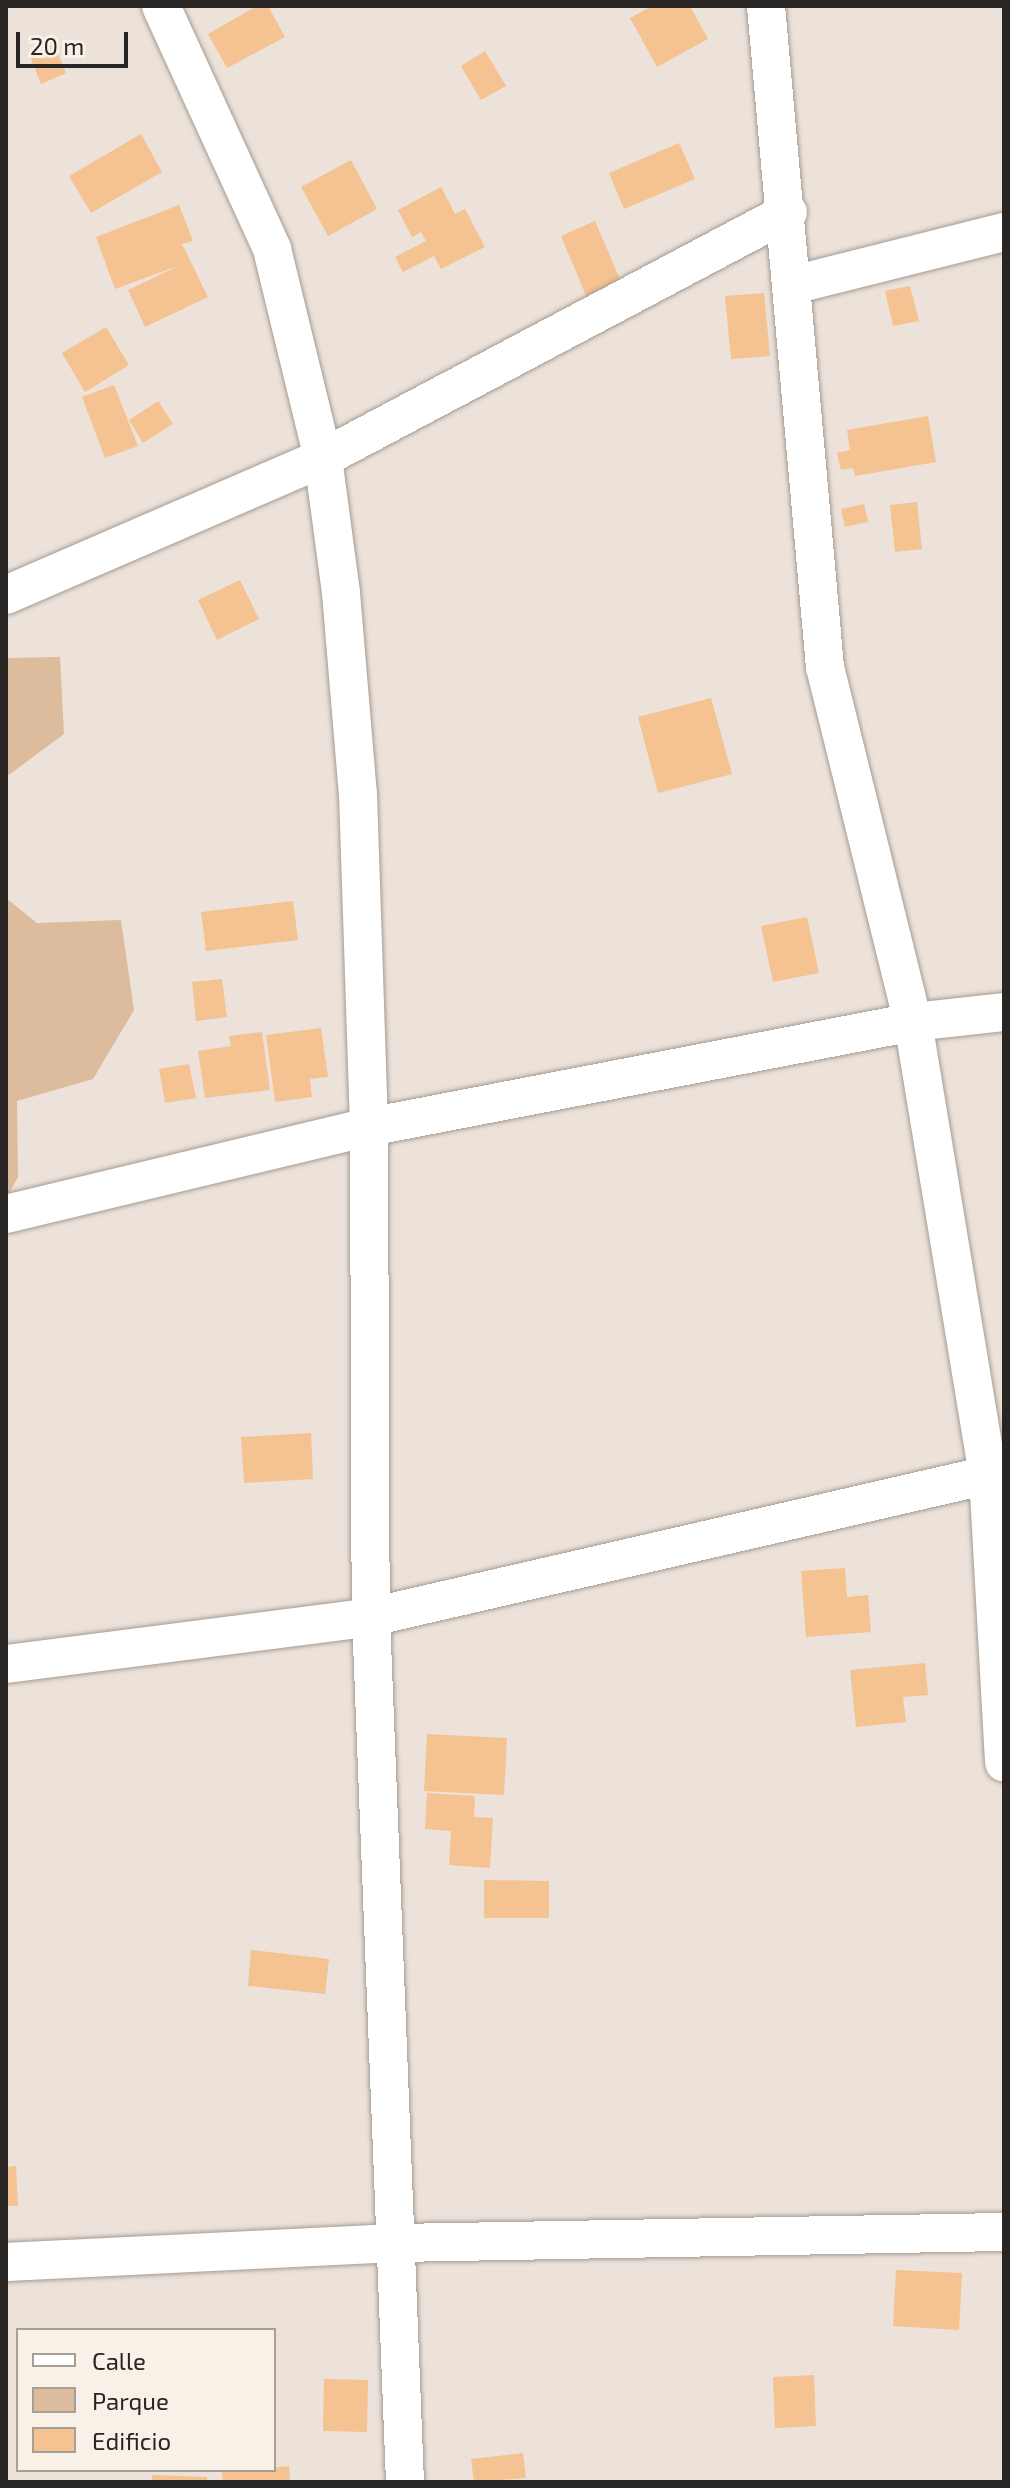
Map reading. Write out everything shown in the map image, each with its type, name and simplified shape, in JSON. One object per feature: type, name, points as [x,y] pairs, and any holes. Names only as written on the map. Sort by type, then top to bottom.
[{"type":"street","points":[[161,6],[272,249],[323,458],[358,794],[369,1127],[371,1617],[405,2482]]},
{"type":"street","points":[[766,6],[788,212],[825,667],[913,1022],[988,1475],[1004,1763]]},
{"type":"street","points":[[6,595],[323,458],[788,212]]},
{"type":"street","points":[[793,285],[1004,232]]},
{"type":"street","points":[[6,1214],[369,1127],[913,1022],[1004,1012]]},
{"type":"street","points":[[6,1664],[371,1617],[988,1475]]},
{"type":"street","points":[[6,2262],[397,2243],[1004,2232]]},
{"type":"green space","points":[[60,657],[64,734],[6,777],[6,658]]},
{"type":"green space","points":[[6,898],[37,923],[121,920],[134,1010],[93,1079],[17,1101],[18,1177],[6,1199]]},
{"type":"building","points":[[257,6],[268,6],[285,37],[227,68],[208,34]]},
{"type":"building","points":[[652,6],[690,6],[708,39],[657,67],[630,18]]},
{"type":"building","points":[[54,44],[66,73],[41,84],[29,54]]},
{"type":"building","points":[[485,51],[506,86],[481,100],[461,66]]},
{"type":"building","points":[[141,134],[162,172],[91,213],[69,176]]},
{"type":"building","points":[[679,143],[695,179],[624,209],[609,173]]},
{"type":"building","points":[[351,160],[377,209],[328,236],[301,187]]},
{"type":"building","points":[[441,187],[455,214],[465,209],[485,247],[441,269],[434,256],[403,272],[395,257],[426,241],[421,232],[412,237],[398,210]]},
{"type":"building","points":[[179,205],[193,241],[182,244],[208,297],[145,327],[128,290],[180,265],[115,289],[96,237]]},
{"type":"building","points":[[595,221],[622,284],[587,298],[561,236]]},
{"type":"building","points":[[910,286],[919,321],[893,326],[885,291]]},
{"type":"building","points":[[764,293],[770,356],[731,359],[725,296]]},
{"type":"building","points":[[106,327],[129,365],[85,392],[62,353]]},
{"type":"building","points":[[114,385],[138,446],[105,458],[82,397]]},
{"type":"building","points":[[158,401],[173,424],[143,443],[129,420]]},
{"type":"building","points":[[928,416],[936,462],[855,476],[853,468],[841,470],[837,453],[850,450],[847,430]]},
{"type":"building","points":[[917,502],[922,549],[895,552],[890,505]]},
{"type":"building","points":[[864,504],[868,522],[845,527],[841,509]]},
{"type":"building","points":[[240,580],[259,619],[217,640],[198,600]]},
{"type":"building","points":[[711,698],[732,774],[658,793],[638,717]]},
{"type":"building","points":[[293,901],[298,940],[206,951],[201,912]]},
{"type":"building","points":[[807,917],[819,973],[773,982],[761,926]]},
{"type":"building","points":[[222,979],[227,1017],[196,1021],[192,982]]},
{"type":"building","points":[[321,1028],[328,1077],[310,1079],[312,1097],[275,1102],[266,1035]]},
{"type":"building","points":[[262,1032],[270,1090],[205,1098],[198,1051],[231,1046],[229,1036]]},
{"type":"building","points":[[189,1064],[196,1098],[165,1103],[159,1069]]},
{"type":"building","points":[[311,1433],[313,1479],[244,1483],[241,1437]]},
{"type":"building","points":[[845,1568],[847,1597],[868,1595],[871,1632],[806,1637],[801,1571]]},
{"type":"building","points":[[925,1663],[928,1695],[903,1697],[906,1722],[856,1727],[850,1670]]},
{"type":"building","points":[[427,1734],[507,1738],[504,1795],[424,1791]]},
{"type":"building","points":[[427,1793],[475,1796],[474,1817],[493,1818],[490,1868],[449,1865],[451,1831],[425,1829]]},
{"type":"building","points":[[484,1880],[549,1881],[549,1918],[484,1918]]},
{"type":"building","points":[[251,1950],[329,1959],[325,1994],[248,1986]]},
{"type":"building","points":[[16,2166],[18,2206],[6,2206],[6,2167]]},
{"type":"building","points":[[896,2270],[962,2273],[959,2330],[893,2326]]},
{"type":"building","points":[[814,2375],[816,2426],[775,2428],[773,2377]]},
{"type":"building","points":[[324,2379],[368,2380],[367,2432],[323,2431]]},
{"type":"building","points":[[523,2453],[526,2478],[474,2482],[471,2459]]},
{"type":"building","points":[[289,2466],[290,2482],[223,2482],[222,2472],[276,2472],[276,2467]]},
{"type":"building","points":[[152,2475],[207,2477],[207,2482],[152,2482]]}]
